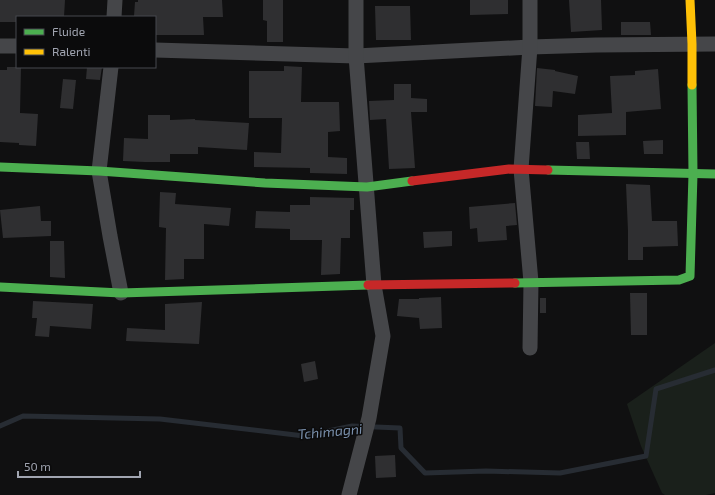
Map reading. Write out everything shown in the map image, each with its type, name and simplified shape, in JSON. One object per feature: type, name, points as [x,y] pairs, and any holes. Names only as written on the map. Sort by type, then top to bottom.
[{"type":"street","points":[[114,16],[115,0]]},
{"type":"street","points":[[350,495],[369,418],[382,336],[374,285],[356,56],[356,0]]},
{"type":"street","points":[[530,0],[530,48],[521,169],[531,282],[530,348]]},
{"type":"street","points":[[0,287],[121,292],[374,285],[679,280],[690,276],[694,174],[690,0]]},
{"type":"street","points":[[156,50],[356,56],[596,45],[715,44]]},
{"type":"street","points":[[0,46],[16,46]]},
{"type":"street","points":[[110,68],[100,170],[110,236],[121,292]]},
{"type":"street","points":[[0,167],[100,170],[265,184],[367,187],[509,169],[715,174]]},
{"type":"shaded area","points":[[715,343],[715,493],[706,495],[665,495],[662,493],[641,446],[627,404]]},
{"type":"building","points":[[0,0],[65,0],[64,16],[16,16],[16,22],[0,22]]},
{"type":"building","points":[[138,0],[222,0],[223,17],[203,17],[204,35],[156,35],[156,16],[134,16],[135,2],[138,2]]},
{"type":"building","points":[[263,0],[283,0],[283,42],[267,42],[267,21],[263,20]]},
{"type":"building","points":[[470,0],[508,0],[508,14],[470,15]]},
{"type":"building","points":[[569,0],[601,0],[602,30],[571,32]]},
{"type":"building","points":[[375,6],[410,6],[411,40],[376,40]]},
{"type":"building","points":[[621,22],[650,22],[651,35],[621,35]]},
{"type":"building","points":[[284,66],[302,67],[301,102],[339,102],[340,131],[328,132],[328,157],[347,158],[347,174],[310,173],[310,168],[254,167],[254,152],[281,153],[282,118],[249,118],[249,71],[284,71]]},
{"type":"building","points":[[7,67],[21,68],[20,113],[38,114],[36,146],[0,142],[0,70],[7,70]]},
{"type":"building","points":[[87,68],[102,68],[100,80],[86,79]]},
{"type":"building","points":[[537,68],[555,70],[578,76],[575,94],[553,91],[552,107],[535,106]]},
{"type":"building","points":[[658,69],[661,109],[626,112],[626,135],[578,136],[578,115],[612,113],[610,76],[635,75],[635,71]]},
{"type":"building","points":[[63,79],[76,80],[73,109],[60,108]]},
{"type":"building","points":[[394,84],[411,84],[411,98],[427,99],[427,112],[411,112],[415,168],[389,169],[386,119],[370,120],[369,101],[394,100]]},
{"type":"building","points":[[148,115],[170,115],[170,120],[195,119],[249,123],[247,150],[198,147],[198,154],[170,154],[170,162],[123,161],[124,138],[148,139]]},
{"type":"building","points":[[663,140],[663,154],[644,154],[643,141]]},
{"type":"building","points":[[576,142],[589,142],[590,159],[577,159]]},
{"type":"building","points":[[626,184],[650,185],[652,221],[677,221],[678,246],[643,247],[643,260],[628,260]]},
{"type":"building","points":[[160,192],[176,193],[175,204],[231,208],[229,226],[204,224],[204,259],[184,259],[184,279],[165,280],[166,228],[159,227]]},
{"type":"building","points":[[310,197],[354,198],[354,210],[350,210],[350,238],[341,238],[340,274],[321,275],[322,240],[290,240],[290,229],[255,228],[256,211],[290,212],[290,205],[310,205]]},
{"type":"building","points":[[515,203],[517,225],[506,226],[507,240],[478,242],[477,228],[470,229],[469,207]]},
{"type":"building","points":[[40,206],[41,221],[51,221],[51,236],[3,238],[0,210]]},
{"type":"building","points":[[452,231],[452,246],[424,248],[423,232]]},
{"type":"building","points":[[50,241],[64,241],[65,278],[50,277]]},
{"type":"building","points":[[630,293],[647,293],[647,335],[631,335]]},
{"type":"building","points":[[441,297],[442,328],[420,329],[419,318],[397,316],[399,299]]},
{"type":"building","points":[[540,298],[546,298],[546,313],[540,313]]},
{"type":"building","points":[[33,301],[93,304],[91,329],[50,326],[49,337],[35,336],[37,318],[32,318]]},
{"type":"building","points":[[202,302],[199,344],[126,341],[127,328],[165,330],[165,304]]},
{"type":"building","points":[[315,361],[318,379],[304,382],[301,364]]},
{"type":"building","points":[[395,455],[396,477],[376,478],[375,456]]},
{"type":"waterway","name":"Tchimagni","points":[[0,426],[23,416],[160,419],[304,436],[352,426],[400,428],[401,448],[425,473],[486,471],[560,473],[646,456],[656,389],[715,370]]},
{"type":"traffic: fast","points":[[515,283],[679,280],[690,276],[693,174],[692,85]]},
{"type":"traffic: fast","points":[[0,167],[99,171],[265,183],[367,187],[412,181]]},
{"type":"traffic: fast","points":[[548,170],[715,174]]},
{"type":"traffic: fast","points":[[0,287],[121,293],[368,285]]},
{"type":"traffic: slow","points":[[690,0],[692,85]]},
{"type":"traffic: jam","points":[[412,181],[509,169],[548,170]]},
{"type":"traffic: jam","points":[[368,285],[515,283]]}]
